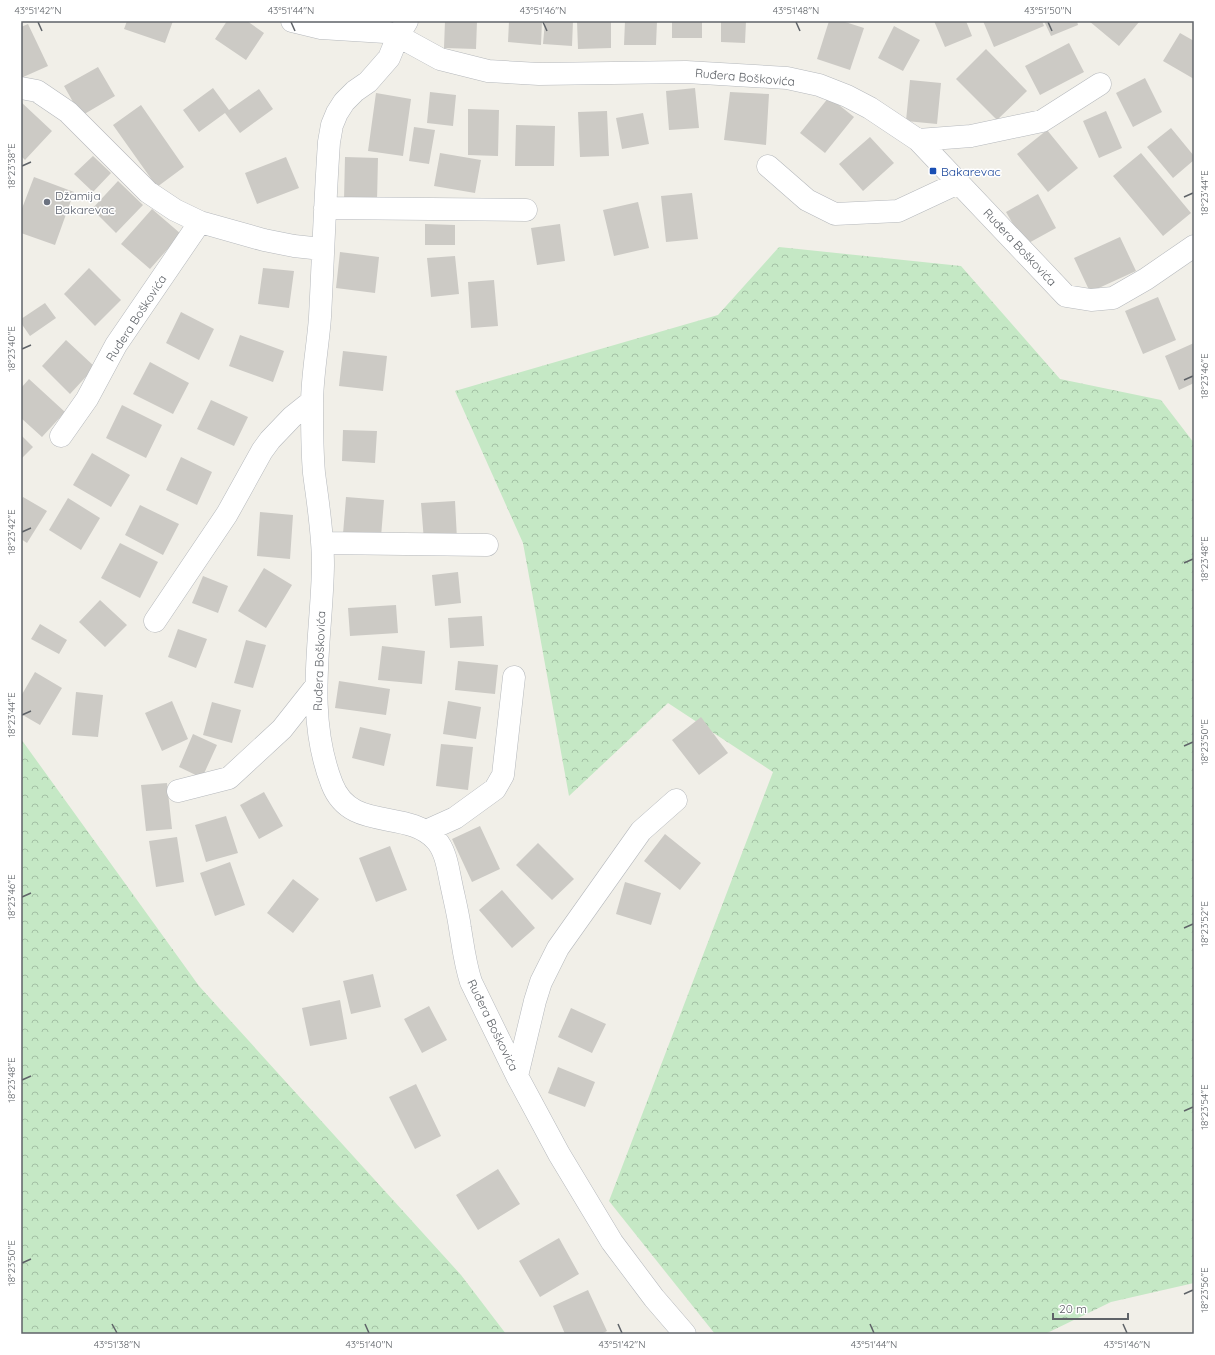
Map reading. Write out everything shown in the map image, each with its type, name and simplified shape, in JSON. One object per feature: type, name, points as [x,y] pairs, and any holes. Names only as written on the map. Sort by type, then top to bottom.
[{"type":"street","name":"Ruđera Boškovića","points":[[292,21],[321,28],[372,30],[402,28],[440,59],[488,71],[538,74],[686,72],[787,78],[819,85],[847,96],[870,108],[918,140],[1066,296],[1091,300],[1112,298],[1146,278],[1194,246]]},
{"type":"street","name":"Ruđera Boškovića","points":[[402,28],[389,58],[368,82],[355,91],[344,102],[332,125],[328,142],[320,318],[312,401],[314,461],[323,543],[323,571],[316,686],[317,718],[324,758],[330,781],[335,792],[342,802],[351,809],[361,813],[420,828],[437,840],[443,851],[471,982],[517,1076],[559,1154],[612,1242],[654,1298],[685,1334]]},
{"type":"street","points":[[918,140],[971,136],[1042,121],[1100,84]]},
{"type":"street","points":[[21,88],[36,91],[68,112],[148,192],[175,210],[200,222],[264,240],[294,246],[322,249]]},
{"type":"street","points":[[768,166],[807,200],[835,214],[898,211],[958,183]]},
{"type":"street","points":[[325,208],[526,210]]},
{"type":"street","name":"Ruđera Boškovića","points":[[60,436],[87,399],[116,345],[200,222]]},
{"type":"street","points":[[155,622],[227,514],[262,451],[270,440],[292,417],[312,401]]},
{"type":"street","points":[[323,543],[487,545]]},
{"type":"street","points":[[426,832],[455,818],[495,789],[500,783],[503,776],[514,677]]},
{"type":"street","points":[[178,792],[229,778],[282,729],[316,686]]},
{"type":"street","name":"Ruđera Boškovića","points":[[517,1076],[541,982],[558,948],[641,831],[676,800]]},
{"type":"green space","points":[[779,247],[961,266],[1060,379],[1161,400],[1194,443],[1194,1283],[1111,1302],[1045,1334],[715,1334],[609,1201],[773,772],[668,703],[569,796],[523,543],[455,391],[718,315]]},
{"type":"green space","points":[[21,739],[199,986],[461,1275],[506,1334],[21,1334]]},
{"type":"building","points":[[127,21],[173,21],[165,43],[124,29]]},
{"type":"building","points":[[227,21],[247,21],[264,33],[246,60],[215,39]]},
{"type":"building","points":[[445,21],[477,21],[476,49],[444,48]]},
{"type":"building","points":[[509,21],[542,21],[541,45],[508,42]]},
{"type":"building","points":[[545,21],[573,21],[572,46],[543,44]]},
{"type":"building","points":[[577,21],[611,21],[611,48],[578,49]]},
{"type":"building","points":[[625,21],[657,21],[656,45],[624,45]]},
{"type":"building","points":[[672,21],[702,21],[702,38],[672,38]]},
{"type":"building","points":[[721,21],[746,21],[745,43],[721,42]]},
{"type":"building","points":[[829,21],[842,21],[864,28],[850,70],[817,59]]},
{"type":"building","points":[[934,21],[966,21],[972,36],[945,47]]},
{"type":"building","points":[[983,21],[1042,21],[1044,26],[994,47]]},
{"type":"building","points":[[1044,21],[1077,21],[1078,25],[1051,36]]},
{"type":"building","points":[[1089,21],[1138,21],[1139,22],[1119,46]]},
{"type":"building","points":[[28,24],[48,66],[21,78],[21,27]]},
{"type":"building","points":[[894,26],[920,40],[903,71],[878,58]]},
{"type":"building","points":[[1180,33],[1194,41],[1194,79],[1163,61]]},
{"type":"building","points":[[1069,43],[1084,72],[1040,95],[1025,66]]},
{"type":"building","points":[[986,49],[1027,91],[997,120],[956,79]]},
{"type":"building","points":[[98,67],[115,96],[81,116],[64,86]]},
{"type":"building","points":[[1145,78],[1162,112],[1133,127],[1116,93]]},
{"type":"building","points":[[910,80],[941,83],[937,124],[906,121]]},
{"type":"building","points":[[213,88],[229,110],[259,89],[273,109],[240,133],[225,113],[199,132],[183,110]]},
{"type":"building","points":[[695,88],[699,128],[669,130],[666,91]]},
{"type":"building","points":[[430,92],[456,95],[453,126],[427,123]]},
{"type":"building","points":[[730,92],[769,94],[766,145],[724,140]]},
{"type":"building","points":[[376,93],[411,99],[403,156],[368,151]]},
{"type":"building","points":[[829,97],[854,117],[825,153],[800,133]]},
{"type":"building","points":[[21,102],[52,131],[25,160],[21,156]]},
{"type":"building","points":[[141,105],[184,167],[157,187],[113,125]]},
{"type":"building","points":[[468,109],[499,110],[498,156],[468,155]]},
{"type":"building","points":[[607,111],[609,156],[580,157],[578,112]]},
{"type":"building","points":[[1106,111],[1122,148],[1099,158],[1083,121]]},
{"type":"building","points":[[643,113],[649,144],[622,149],[616,118]]},
{"type":"building","points":[[516,125],[555,126],[554,166],[515,166]]},
{"type":"building","points":[[414,127],[435,130],[429,164],[409,161]]},
{"type":"building","points":[[1171,128],[1194,156],[1194,160],[1173,178],[1147,147]]},
{"type":"building","points":[[1047,130],[1078,168],[1048,192],[1017,154]]},
{"type":"building","points":[[870,137],[894,163],[863,191],[839,164]]},
{"type":"building","points":[[440,153],[481,160],[475,193],[434,186]]},
{"type":"building","points":[[1141,153],[1191,213],[1163,236],[1113,176]]},
{"type":"building","points":[[93,156],[111,173],[93,192],[74,174]]},
{"type":"building","points":[[286,157],[299,188],[257,204],[245,173]]},
{"type":"building","points":[[345,157],[378,158],[377,201],[344,200]]},
{"type":"building","name":"Džamija Bakarevac","points":[[34,177],[74,192],[55,245],[21,233],[21,211]]},
{"type":"building","points":[[118,181],[143,205],[116,233],[92,209]]},
{"type":"building","points":[[692,193],[698,239],[666,242],[661,196]]},
{"type":"building","points":[[1038,194],[1056,228],[1025,245],[1006,212]]},
{"type":"building","points":[[638,202],[649,248],[614,256],[603,210]]},
{"type":"building","points":[[152,209],[181,234],[150,269],[121,244]]},
{"type":"building","points":[[425,224],[455,225],[455,245],[425,245]]},
{"type":"building","points":[[560,224],[565,261],[537,265],[531,228]]},
{"type":"building","points":[[1120,237],[1136,271],[1090,292],[1074,258]]},
{"type":"building","points":[[340,252],[379,257],[375,293],[336,288]]},
{"type":"building","points":[[455,256],[459,294],[431,297],[427,258]]},
{"type":"building","points":[[89,268],[121,300],[95,326],[64,294]]},
{"type":"building","points":[[263,268],[294,271],[289,308],[258,304]]},
{"type":"building","points":[[494,280],[498,326],[471,328],[468,282]]},
{"type":"building","points":[[1158,297],[1176,340],[1143,354],[1125,311]]},
{"type":"building","points":[[45,303],[56,318],[30,336],[21,323],[21,319]]},
{"type":"building","points":[[181,312],[214,329],[199,360],[166,343]]},
{"type":"building","points":[[240,335],[284,351],[273,382],[229,366]]},
{"type":"building","points":[[66,340],[95,367],[70,394],[42,366]]},
{"type":"building","points":[[1194,343],[1194,383],[1179,390],[1165,356]]},
{"type":"building","points":[[343,351],[387,356],[383,391],[339,386]]},
{"type":"building","points":[[150,362],[189,383],[173,414],[133,394]]},
{"type":"building","points":[[29,379],[65,412],[42,437],[21,418],[21,388]]},
{"type":"building","points":[[211,400],[248,417],[234,446],[197,429]]},
{"type":"building","points":[[122,405],[162,425],[146,458],[106,438]]},
{"type":"building","points":[[343,430],[377,431],[375,463],[342,461]]},
{"type":"building","points":[[21,435],[33,447],[21,459]]},
{"type":"building","points":[[92,453],[130,475],[111,507],[73,485]]},
{"type":"building","points":[[181,457],[212,472],[197,505],[166,490]]},
{"type":"building","points":[[23,497],[47,511],[27,543],[21,539],[21,500]]},
{"type":"building","points":[[346,497],[384,500],[381,537],[343,534]]},
{"type":"building","points":[[68,498],[100,518],[81,550],[49,530]]},
{"type":"building","points":[[455,501],[457,539],[424,541],[421,503]]},
{"type":"building","points":[[140,505],[179,524],[163,555],[125,535]]},
{"type":"building","points":[[260,512],[293,515],[290,559],[257,556]]},
{"type":"building","points":[[120,543],[158,562],[140,598],[101,578]]},
{"type":"building","points":[[264,568],[292,585],[266,628],[238,611]]},
{"type":"building","points":[[458,572],[461,603],[435,606],[432,575]]},
{"type":"building","points":[[203,576],[228,586],[218,613],[192,603]]},
{"type":"building","points":[[100,600],[127,625],[105,647],[79,622]]},
{"type":"building","points":[[396,605],[398,633],[350,636],[348,608]]},
{"type":"building","points":[[482,616],[484,646],[450,648],[448,618]]},
{"type":"building","points":[[40,624],[67,640],[59,654],[31,639]]},
{"type":"building","points":[[178,629],[207,639],[196,668],[168,657]]},
{"type":"building","points":[[246,640],[266,645],[253,688],[234,683]]},
{"type":"building","points":[[382,646],[425,651],[422,684],[378,680]]},
{"type":"building","points":[[458,661],[498,665],[495,694],[455,690]]},
{"type":"building","points":[[35,672],[62,688],[40,725],[21,714],[21,696]]},
{"type":"building","points":[[339,681],[390,689],[386,715],[335,708]]},
{"type":"building","points":[[76,692],[103,695],[98,737],[72,735]]},
{"type":"building","points":[[172,701],[188,739],[162,751],[145,713]]},
{"type":"building","points":[[448,701],[481,707],[476,739],[443,734]]},
{"type":"building","points":[[212,702],[241,710],[232,743],[203,735]]},
{"type":"building","points":[[701,717],[728,753],[699,775],[672,740]]},
{"type":"building","points":[[360,727],[391,734],[384,766],[352,758]]},
{"type":"building","points":[[193,734],[217,745],[202,778],[179,767]]},
{"type":"building","points":[[441,744],[473,747],[468,790],[436,786]]},
{"type":"building","points":[[167,783],[172,829],[146,831],[141,785]]},
{"type":"building","points":[[264,792],[283,826],[259,839],[240,805]]},
{"type":"building","points":[[226,816],[238,853],[206,862],[195,825]]},
{"type":"building","points":[[480,826],[500,869],[472,882],[452,839]]},
{"type":"building","points":[[665,834],[701,863],[680,890],[644,861]]},
{"type":"building","points":[[177,837],[184,882],[156,887],[149,841]]},
{"type":"building","points":[[538,843],[574,879],[552,900],[516,865]]},
{"type":"building","points":[[390,846],[407,890],[376,902],[359,858]]},
{"type":"building","points":[[230,862],[245,905],[215,916],[200,873]]},
{"type":"building","points":[[293,879],[319,899],[293,933],[267,913]]},
{"type":"building","points":[[625,882],[661,893],[651,925],[616,914]]},
{"type":"building","points":[[502,890],[535,928],[512,948],[479,910]]},
{"type":"building","points":[[373,974],[381,1007],[351,1014],[343,981]]},
{"type":"building","points":[[340,1000],[347,1039],[310,1046],[302,1008]]},
{"type":"building","points":[[429,1006],[447,1040],[422,1053],[404,1019]]},
{"type":"building","points":[[571,1008],[606,1024],[592,1053],[558,1037]]},
{"type":"building","points":[[558,1067],[595,1082],[585,1107],[548,1093]]},
{"type":"building","points":[[416,1084],[441,1136],[415,1149],[389,1097]]},
{"type":"building","points":[[498,1169],[520,1204],[478,1230],[456,1195]]},
{"type":"building","points":[[559,1238],[579,1274],[540,1297],[519,1261]]},
{"type":"building","points":[[588,1290],[607,1331],[601,1334],[565,1334],[553,1306]]},
{"type":"place","name":"Bakarevac","points":[[933,171]]},
{"type":"place","name":"Džamija Bakarevac","points":[[47,202]]}]
